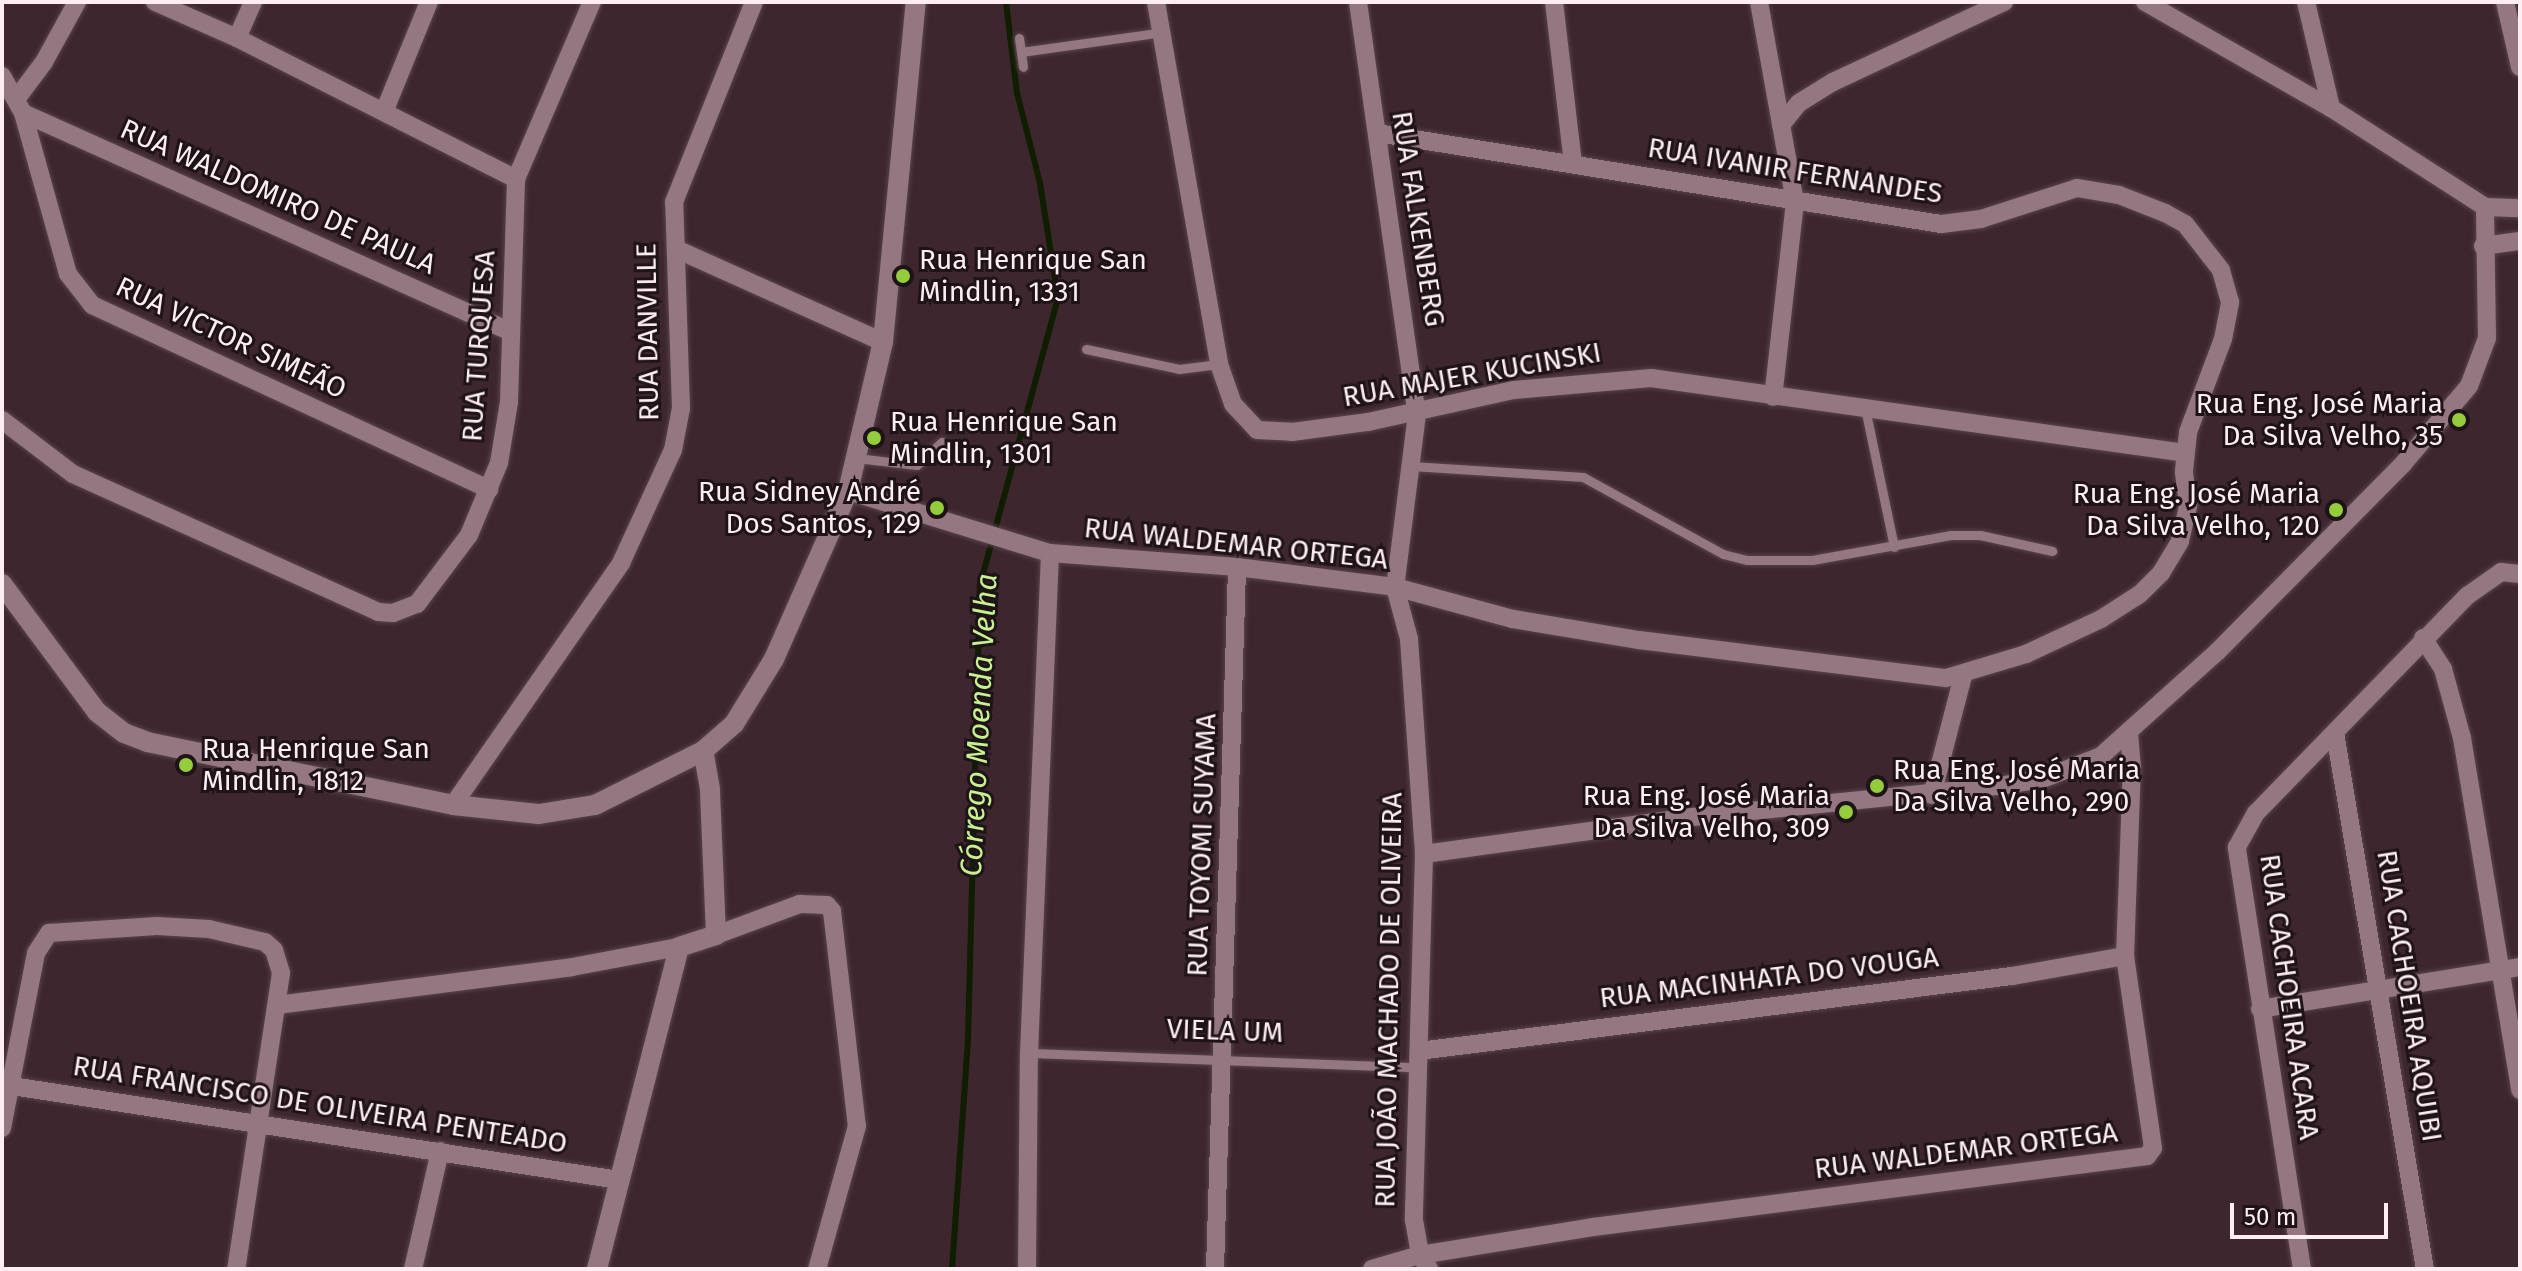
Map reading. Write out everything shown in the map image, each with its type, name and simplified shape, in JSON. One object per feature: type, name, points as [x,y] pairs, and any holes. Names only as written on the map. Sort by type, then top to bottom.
[{"type":"street","points":[[20,106],[77,2]]},
{"type":"street","points":[[155,2],[237,38],[516,179]]},
{"type":"street","points":[[237,38],[253,2]]},
{"type":"street","points":[[384,112],[429,2]]},
{"type":"street","name":"RUA TURQUESA","points":[[2,420],[73,474],[378,612],[406,610],[425,597],[469,535],[489,489],[506,432],[516,179],[592,2]]},
{"type":"street","name":"RUA DANVILLE","points":[[453,805],[614,574],[673,450],[681,408],[674,202],[680,177],[754,2]]},
{"type":"street","points":[[2,584],[77,689],[124,733],[147,742],[453,805],[515,813],[566,812],[595,805],[703,751],[734,724],[774,659],[848,491],[883,342],[916,2]]},
{"type":"street","name":"RUA MAJER KUCINSKI","points":[[1156,2],[1219,364],[1233,404],[1257,430],[1292,432],[1417,414],[1514,390],[1591,379],[1700,381],[1773,397],[2185,453]]},
{"type":"street","name":"RUA FALKENBERG","points":[[1358,2],[1417,414],[1395,587]]},
{"type":"street","points":[[1554,2],[1573,164]]},
{"type":"street","points":[[1759,2],[1795,202],[1773,397]]},
{"type":"street","points":[[1781,125],[1799,103],[1833,82],[2004,2]]},
{"type":"street","points":[[2145,2],[2331,108],[2485,207],[2520,208]]},
{"type":"street","points":[[2306,2],[2331,108]]},
{"type":"street","points":[[2505,2],[2520,67]]},
{"type":"street","points":[[2,76],[20,106]]},
{"type":"street","name":"RUA WALDOMIRO DE PAULA","points":[[20,106],[511,332]]},
{"type":"street","name":"RUA VICTOR SIMEÃO","points":[[20,106],[68,274],[92,305],[489,489]]},
{"type":"street","name":"RUA IVANIR FERNANDES","points":[[1377,133],[1941,224],[1981,219],[2077,188],[2147,204],[2185,224],[2221,270],[2230,302],[2185,453]]},
{"type":"street","points":[[1424,854],[1683,818],[1932,795],[2042,779],[2101,756],[2129,736],[2403,464],[2469,386],[2487,338],[2483,246],[2485,207]]},
{"type":"street","points":[[2483,246],[2520,241]]},
{"type":"street","points":[[676,249],[883,342]]},
{"type":"street","name":"RUA WALDEMAR ORTEGA","points":[[1027,1269],[1029,1053],[1050,553],[1237,567],[1395,587],[1513,619],[1639,640],[1878,672],[1963,676],[2101,619],[2161,573],[2180,541],[2186,519],[2185,453]]},
{"type":"street","points":[[848,491],[1050,553]]},
{"type":"street","name":"RUA TOYOMI SUYAMA","points":[[1215,1269],[1224,1059],[1237,567]]},
{"type":"street","name":"RUA CACHOEIRA ACARA","points":[[2302,1269],[2237,847],[2256,813],[2423,638],[2488,578],[2510,570],[2520,574]]},
{"type":"street","name":"RUA JOÃO MACHADO DE OLIVEIRA","points":[[1395,587],[1409,639],[1424,854],[1414,1220],[1424,1262]]},
{"type":"street","points":[[2423,638],[2443,669],[2459,723],[2520,1090]]},
{"type":"street","points":[[1932,795],[1963,676]]},
{"type":"street","name":"RUA CACHOEIRA AQUIBI","points":[[2335,733],[2381,989],[2425,1269]]},
{"type":"street","name":"RUA WALDEMAR ORTEGA","points":[[1372,1269],[1723,1209],[2143,1158],[2153,1148],[2125,956],[2132,768],[2129,736]]},
{"type":"street","points":[[703,751],[710,789],[716,935]]},
{"type":"street","points":[[277,1005],[584,965],[679,947],[800,904],[827,905],[832,911],[857,1126],[817,1269]]},
{"type":"street","points":[[2,1128],[36,953],[49,933],[157,926],[253,937],[271,946],[280,961],[277,1005],[236,1269]]},
{"type":"street","points":[[597,1269],[679,947]]},
{"type":"street","name":"RUA MACINHATA DO VOUGA","points":[[1419,1059],[2012,976],[2125,956]]},
{"type":"street","points":[[2260,1009],[2520,967]]},
{"type":"street","name":"RUA FRANCISCO DE OLIVEIRA PENTEADO","points":[[12,1086],[261,1121],[619,1180]]},
{"type":"street","points":[[413,1269],[440,1151]]},
{"type":"lane","points":[[1021,52],[1163,32]]},
{"type":"lane","points":[[1019,38],[1023,67]]},
{"type":"lane","points":[[1086,349],[1179,369],[1219,364]]},
{"type":"lane","points":[[1865,408],[1894,547]]},
{"type":"lane","points":[[856,458],[917,465],[942,442]]},
{"type":"lane","points":[[1412,466],[1583,477],[1711,548],[1747,560],[1812,560],[1951,535],[1980,535],[2052,551]]},
{"type":"lane","name":"VIELA UM","points":[[1029,1053],[1224,1059],[1419,1059]]},
{"type":"waterway","name":"Córrego Moenda Velha","points":[[952,1269],[968,1039],[980,585],[1058,297],[1040,183],[1017,93],[1006,2]]},
{"type":"place","name":"Rua Henrique San Mindlin, 1331","points":[[903,276]]},
{"type":"place","name":"Rua Eng. José Maria Da Silva Velho, 35","points":[[2459,420]]},
{"type":"place","name":"Rua Henrique San Mindlin, 1301","points":[[874,438]]},
{"type":"place","name":"Rua Sidney André Dos Santos, 129","points":[[937,508]]},
{"type":"place","name":"Rua Eng. José Maria Da Silva Velho, 120","points":[[2336,510]]},
{"type":"place","name":"Rua Henrique San Mindlin, 1812","points":[[186,765]]},
{"type":"place","name":"Rua Eng. José Maria Da Silva Velho, 290","points":[[1877,786]]},
{"type":"place","name":"Rua Eng. José Maria Da Silva Velho, 309","points":[[1846,812]]}]
